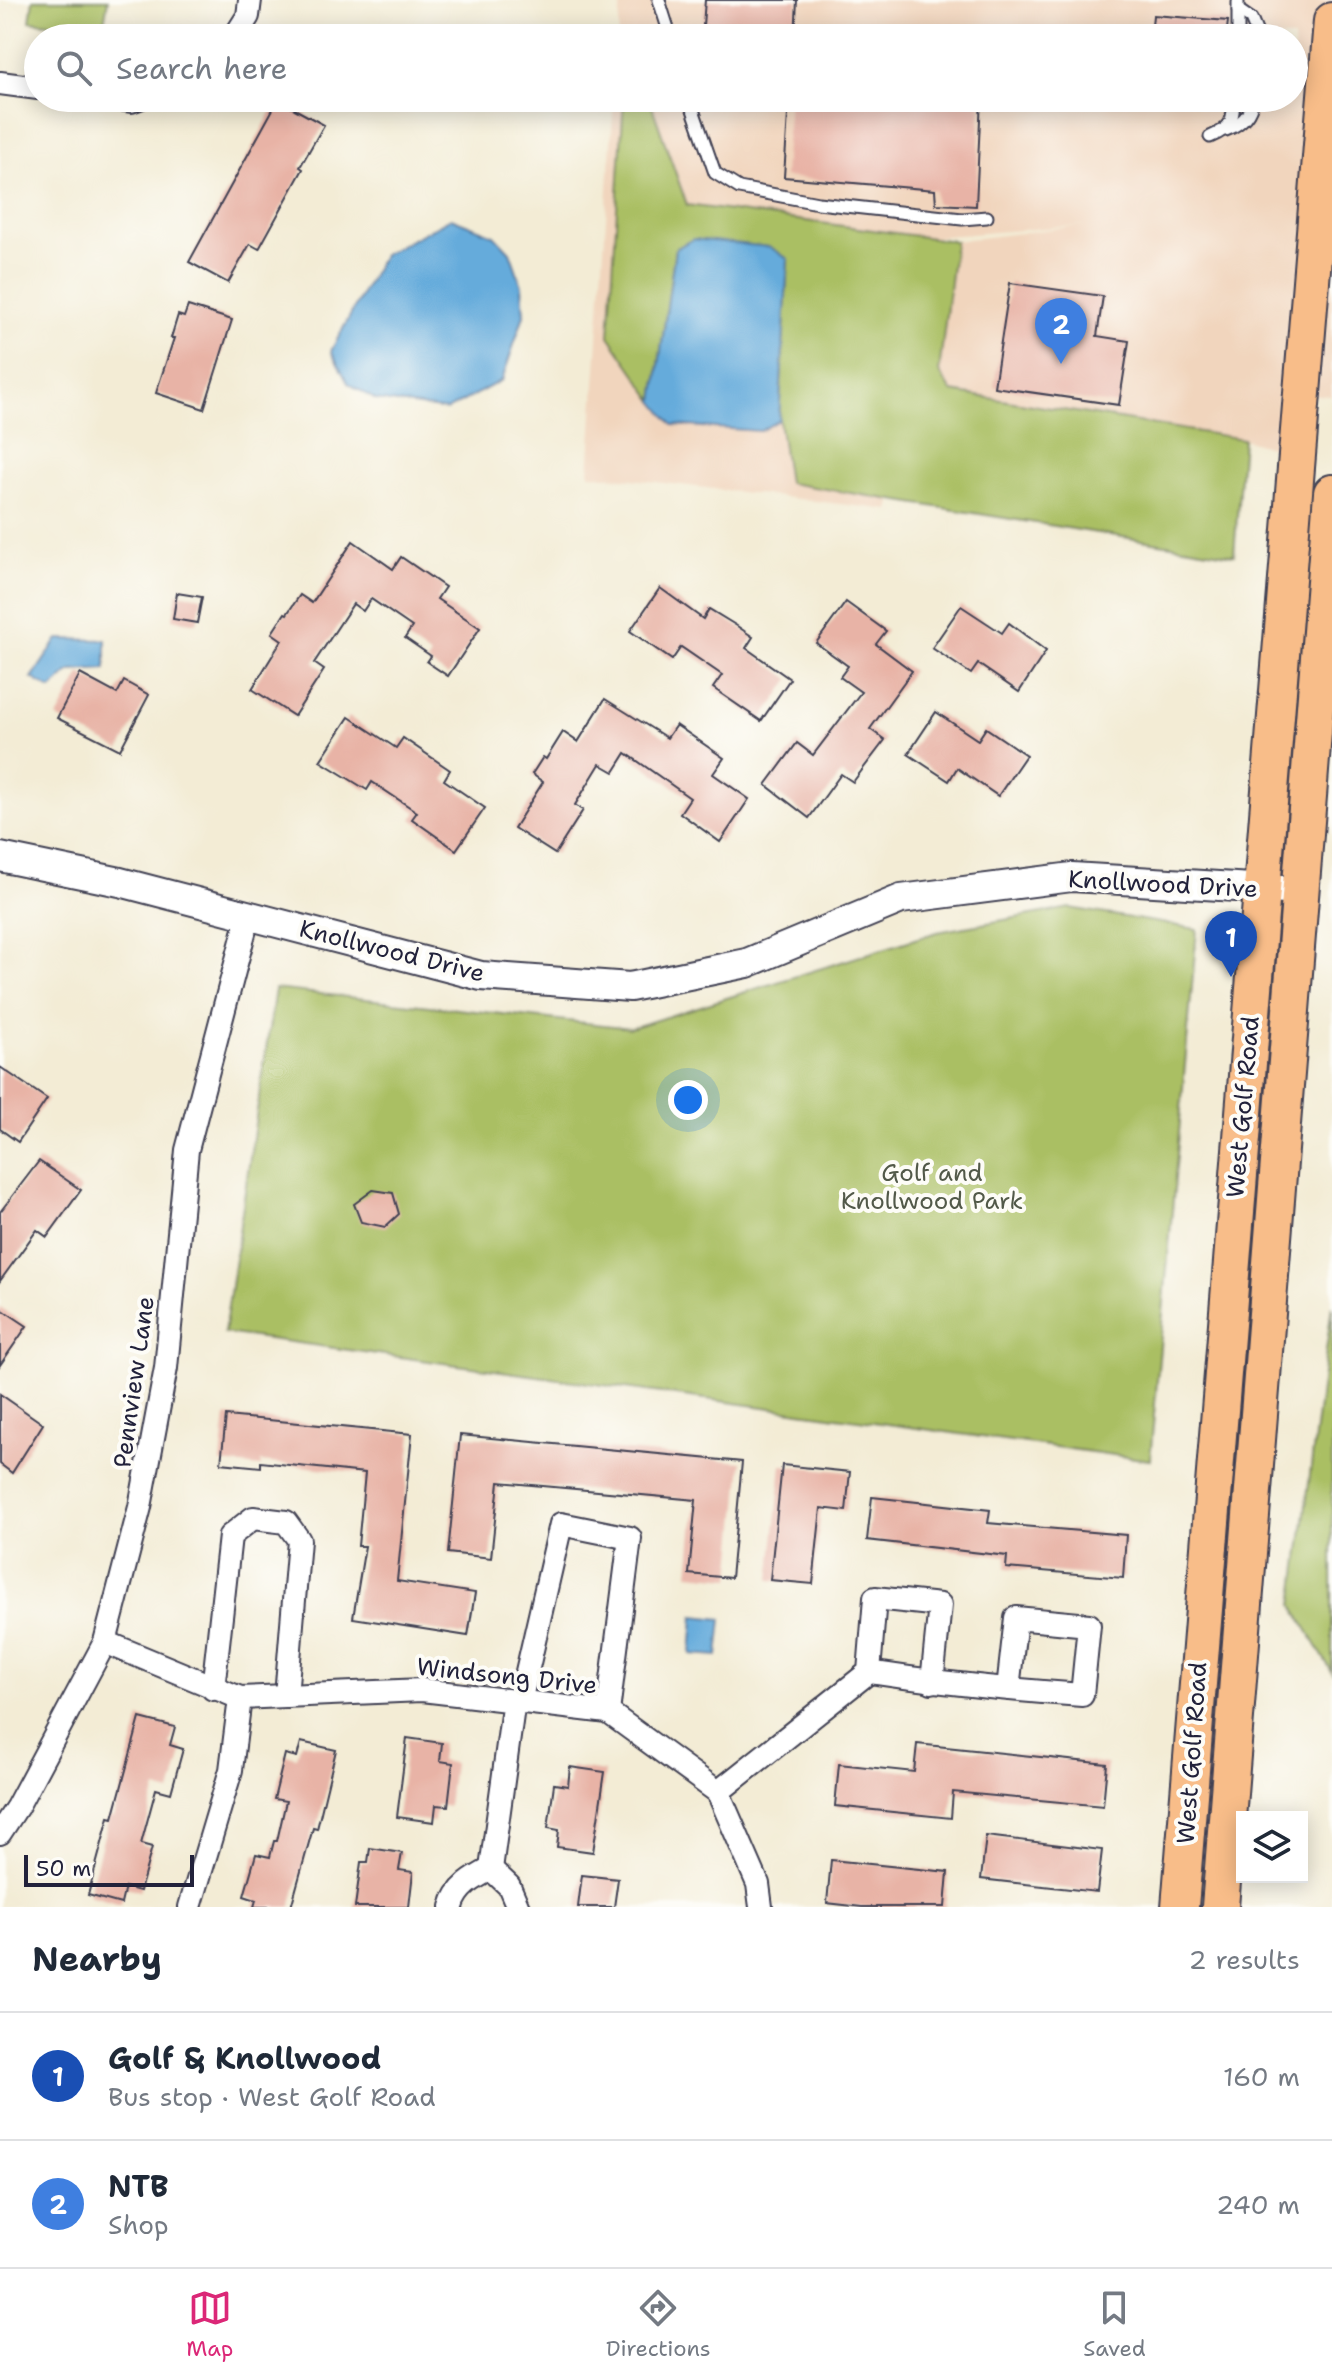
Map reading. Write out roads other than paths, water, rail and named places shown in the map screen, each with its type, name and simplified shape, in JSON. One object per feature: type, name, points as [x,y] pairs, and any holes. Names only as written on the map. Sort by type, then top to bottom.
[{"type":"main road","name":"West Golf Road","points":[[1180,1907],[1332,21]]},
{"type":"main road","name":"West Golf Road","points":[[1220,1907],[1332,493]]},
{"type":"street","points":[[243,24],[248,16],[250,0]]},
{"type":"street","points":[[0,83],[24,86]]},
{"type":"street","name":"Knollwood Drive","points":[[0,857],[120,882],[481,976],[630,987],[747,963],[901,899],[1072,877],[1302,891]]},
{"type":"street","name":"Pennview Lane","points":[[0,1833],[105,1642],[140,1507],[166,1368],[187,1150],[249,914]]},
{"type":"street","points":[[213,1689],[230,1536],[253,1518],[286,1522],[299,1540],[286,1696]]},
{"type":"street","points":[[491,1869],[517,1701],[561,1524],[630,1538],[608,1712]]},
{"type":"street","points":[[761,1907],[758,1884],[718,1792],[869,1672],[875,1598],[940,1605],[932,1682]]},
{"type":"street","points":[[869,1672],[932,1682],[1008,1689],[1082,1695],[1089,1625],[1016,1618],[1008,1689]]},
{"type":"street","name":"Windsong Drive","points":[[105,1642],[240,1698],[422,1690],[608,1712],[718,1792]]},
{"type":"street","points":[[190,1907],[231,1770],[240,1698]]},
{"type":"street","points":[[452,1907],[467,1882],[491,1869]]},
{"type":"street","points":[[491,1869],[509,1886],[518,1907]]},
{"type":"lane","points":[[659,0],[667,24]]},
{"type":"lane","points":[[1238,6],[1253,24]]},
{"type":"lane","points":[[694,112],[715,173],[739,188],[847,206],[962,219],[987,217]]},
{"type":"lane","points":[[1226,130],[1233,112]]},
{"type":"lane","points":[[1210,137],[1241,123],[1248,112]]},
{"type":"water","points":[[451,218],[494,235],[510,252],[522,286],[524,315],[502,380],[447,410],[376,400],[348,383],[331,351],[383,255]]},
{"type":"water","points":[[693,239],[770,247],[788,259],[779,420],[760,431],[673,425],[654,401],[675,249]]},
{"type":"water","points":[[58,639],[106,640],[106,669],[71,671],[51,689],[32,678]]},
{"type":"water","points":[[694,1616],[722,1619],[718,1656],[691,1654]]},
{"type":"place","name":"NTB","points":[[1061,364]]},
{"type":"place","name":"Golf & Knollwood","points":[[1231,977]]},
{"type":"park label","name":"Golf and Knollwood Park","points":[[932,1187]]}]
